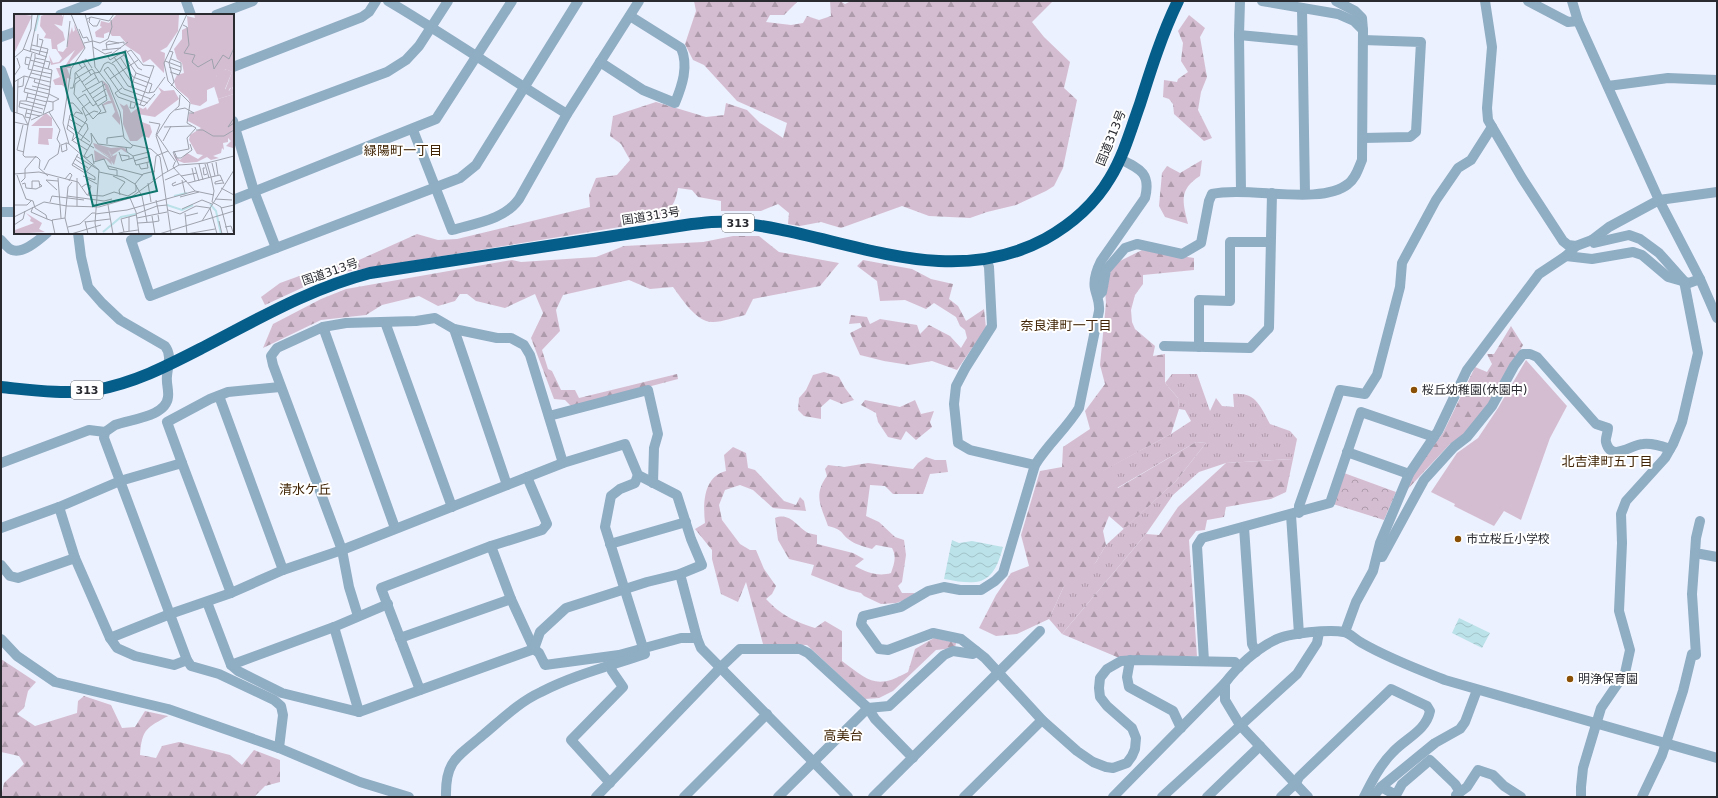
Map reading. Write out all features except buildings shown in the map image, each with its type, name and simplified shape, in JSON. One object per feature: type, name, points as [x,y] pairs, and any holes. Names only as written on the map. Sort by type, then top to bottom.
[{"type":"highway","name":"国道313号","points":[[1,386],[46,391],[93,390],[141,378],[296,300],[351,278],[399,268],[692,224],[726,222],[766,227],[913,259],[962,262],[986,259],[1012,253],[1033,245],[1070,224],[1098,196],[1120,159],[1166,27],[1178,1]]},
{"type":"street","points":[[63,14],[97,1]]},
{"type":"street","points":[[186,1],[191,14]]},
{"type":"street","points":[[219,14],[253,1]]},
{"type":"street","points":[[234,67],[362,17],[369,12],[376,1]]},
{"type":"street","points":[[388,1],[432,26],[476,57],[567,114]]},
{"type":"street","points":[[276,248],[254,192],[234,126],[387,72],[406,60],[419,46],[448,1]]},
{"type":"street","points":[[234,200],[413,130],[436,119],[512,1]]},
{"type":"street","points":[[146,234],[131,240],[150,296],[460,178],[476,165],[578,1]]},
{"type":"street","points":[[413,130],[452,230],[504,214],[512,208],[519,199],[567,114],[639,1]]},
{"type":"street","points":[[1240,1],[1241,192]]},
{"type":"street","points":[[1262,1],[1338,14],[1354,22],[1363,35],[1421,42],[1416,132],[1410,138],[1363,138]]},
{"type":"street","points":[[1098,296],[1102,292],[1106,270],[1125,248],[1137,244],[1182,254],[1201,243],[1209,201],[1212,194],[1220,192],[1326,194],[1340,189],[1355,178],[1362,160],[1363,138],[1362,18],[1355,11],[1336,1]]},
{"type":"street","points":[[1486,1],[1492,47],[1487,108],[1488,120],[1522,178],[1563,241],[1568,245],[1576,246]]},
{"type":"street","points":[[1528,1],[1568,22],[1578,21]]},
{"type":"street","points":[[1572,1],[1578,21],[1659,200],[1700,279],[1717,318]]},
{"type":"street","points":[[1302,8],[1305,194]]},
{"type":"street","points":[[600,62],[643,90],[675,103],[683,83],[684,54],[681,48],[630,16]]},
{"type":"street","points":[[1,37],[14,32]]},
{"type":"street","points":[[1239,35],[1302,41]]},
{"type":"street","points":[[1,70],[14,105]]},
{"type":"street","points":[[1608,86],[1668,78],[1717,80]]},
{"type":"street","points":[[1204,661],[1197,546],[1202,538],[1295,514],[1330,503],[1361,412],[1361,403],[1377,375],[1399,293],[1402,263],[1436,200],[1458,168],[1471,160],[1492,127]]},
{"type":"street","points":[[1120,159],[1134,166],[1146,178],[1148,186],[1145,198],[1101,261],[1096,276],[1095,288],[1100,300],[1099,311],[1079,408],[1043,452],[1036,465],[1004,573],[981,590],[960,590],[944,587],[928,591],[901,606],[863,616],[861,624],[879,649],[888,650],[933,633],[961,639],[985,658],[1042,720],[1077,751],[1093,762],[1106,767],[1114,768],[1127,762],[1135,749],[1136,738],[1132,728],[1100,697],[1100,678],[1107,669],[1116,663],[1130,660],[1234,662],[1239,667]]},
{"type":"street","points":[[1345,632],[1356,602],[1373,571],[1380,543],[1409,474],[1434,437],[1468,370],[1539,274],[1566,256],[1576,246],[1592,240],[1609,227],[1659,200],[1717,192]]},
{"type":"street","points":[[1164,346],[1250,348],[1269,328],[1272,193]]},
{"type":"street","points":[[1,212],[14,212]]},
{"type":"street","points":[[1,240],[10,250],[20,251],[46,234]]},
{"type":"street","points":[[1,463],[89,430],[105,432],[114,426],[152,414],[162,408],[168,398],[166,378],[169,365],[169,351],[165,346],[120,320],[88,287],[81,257],[78,234]]},
{"type":"street","points":[[1581,797],[1580,788],[1583,768],[1601,708],[1616,688],[1624,673],[1630,650],[1619,611],[1622,543],[1621,514],[1626,502],[1670,449],[1682,422],[1698,353],[1684,281],[1659,253],[1640,239],[1629,236],[1594,243],[1592,240]]},
{"type":"street","points":[[1198,347],[1199,300],[1230,301],[1230,242],[1270,242]]},
{"type":"street","points":[[1566,256],[1592,259],[1633,252],[1642,255],[1668,277],[1689,283],[1700,279]]},
{"type":"street","points":[[986,259],[989,267],[992,326],[966,367],[956,386],[954,404],[958,443],[970,450],[1036,465]]},
{"type":"street","points":[[358,616],[349,587],[342,550],[280,387],[271,356],[277,348],[323,327],[346,323],[416,321],[435,318],[454,329],[497,338],[511,338],[524,345],[530,355],[563,463]]},
{"type":"street","points":[[385,322],[452,506]]},
{"type":"street","points":[[323,327],[395,528]]},
{"type":"street","points":[[454,329],[506,485]]},
{"type":"street","points":[[1377,557],[1382,557],[1424,480],[1454,448],[1467,437],[1492,406],[1514,366],[1523,354],[1530,354],[1537,357],[1596,424],[1608,428],[1605,441],[1608,448],[1613,452],[1622,452],[1641,444],[1651,443],[1670,449]]},
{"type":"street","points":[[231,593],[167,422],[210,399],[228,392],[280,387]]},
{"type":"street","points":[[549,416],[648,390],[658,434],[654,448],[653,483]]},
{"type":"street","points":[[1299,634],[1295,514],[1340,390],[1365,394]]},
{"type":"street","points":[[219,396],[283,570]]},
{"type":"street","points":[[1361,412],[1434,437]]},
{"type":"street","points":[[105,432],[104,438],[187,660],[191,666],[219,674],[274,700],[281,706],[282,715],[279,748]]},
{"type":"street","points":[[110,638],[170,614],[231,593],[283,570],[342,550],[563,463],[625,444],[638,475],[677,495],[691,539],[702,565],[680,574],[625,589],[566,608],[540,632],[534,649]]},
{"type":"street","points":[[1347,452],[1409,474]]},
{"type":"street","points":[[1,528],[59,507],[120,482],[182,463]]},
{"type":"street","points":[[446,797],[446,781],[448,772],[457,758],[512,710],[540,692],[576,676],[645,654],[605,527],[611,496],[620,489],[635,483],[638,475]]},
{"type":"street","points":[[420,690],[382,588],[491,546],[542,530],[547,524],[528,477]]},
{"type":"street","points":[[59,507],[75,558],[110,638],[117,648],[135,656],[174,665],[187,660]]},
{"type":"street","points":[[1642,797],[1662,755],[1683,691],[1692,654],[1696,655],[1692,594],[1696,538],[1700,521]]},
{"type":"street","points":[[610,544],[686,522]]},
{"type":"street","points":[[1244,527],[1252,644],[1256,652]]},
{"type":"street","points":[[491,546],[511,599],[534,649],[539,653],[545,665],[619,655],[681,638],[697,638]]},
{"type":"street","points":[[1696,553],[1717,557]]},
{"type":"street","points":[[1,565],[10,576],[18,578],[75,558]]},
{"type":"street","points":[[680,574],[697,638],[702,648],[848,797]]},
{"type":"street","points":[[400,638],[511,599]]},
{"type":"street","points":[[207,602],[231,665],[238,671],[282,693],[359,712],[534,649]]},
{"type":"street","points":[[231,665],[334,627],[388,604]]},
{"type":"street","points":[[334,627],[359,712]]},
{"type":"street","points":[[873,797],[1040,631]]},
{"type":"street","points":[[1162,797],[1297,674],[1317,643],[1320,632]]},
{"type":"street","points":[[1113,797],[1225,684],[1239,667],[1256,652],[1276,639],[1299,634],[1320,632],[1345,632],[1362,643],[1406,664],[1445,680],[1717,758]]},
{"type":"street","points":[[1,639],[17,656],[55,682],[168,710],[279,748],[360,782],[409,797]]},
{"type":"street","points":[[596,797],[721,667],[740,650],[800,649],[808,653],[868,708],[875,719],[913,758]]},
{"type":"street","points":[[778,797],[868,708],[888,706],[944,655],[954,651],[973,654],[976,651]]},
{"type":"street","points":[[1130,660],[1127,677],[1129,687],[1173,711],[1181,728]]},
{"type":"street","points":[[610,783],[571,740],[623,686],[612,671],[611,666]]},
{"type":"street","points":[[1225,684],[1225,700],[1240,725],[1308,797]]},
{"type":"street","points":[[1281,797],[1296,783],[1299,777],[1391,689],[1427,706],[1430,711],[1429,716],[1420,731],[1393,752],[1378,771],[1364,797]]},
{"type":"street","points":[[1373,797],[1381,787],[1435,744],[1460,729],[1465,722],[1477,690]]},
{"type":"street","points":[[684,797],[767,714]]},
{"type":"street","points":[[964,797],[1042,720]]},
{"type":"street","points":[[1207,797],[1260,746]]},
{"type":"street","points":[[1381,787],[1396,795],[1402,784],[1430,760],[1455,784],[1458,794],[1467,787],[1478,770],[1493,775],[1504,786],[1521,797]]},
{"type":"green space","points":[[694,1],[798,1],[784,15],[770,15],[766,22],[791,25],[803,23],[807,16],[819,20],[831,16],[830,1],[840,1],[845,4],[851,1],[1053,1],[1032,22],[1044,37],[1070,62],[1064,88],[1077,100],[1063,168],[1054,186],[1046,191],[1016,205],[970,218],[929,216],[902,206],[841,228],[821,222],[800,226],[788,224],[789,213],[778,204],[761,211],[721,211],[721,201],[698,197],[692,190],[678,188],[671,207],[657,221],[332,274],[265,305],[261,297],[280,283],[324,267],[359,260],[417,234],[438,240],[457,239],[590,207],[589,195],[596,178],[617,175],[630,160],[621,144],[610,136],[613,116],[656,102],[706,117],[724,115],[726,103],[747,110],[760,123],[783,138],[787,123],[737,101],[704,65],[693,60],[685,44],[696,11]]},
{"type":"green space","points":[[1189,15],[1205,28],[1200,37],[1207,77],[1201,92],[1198,110],[1212,138],[1204,141],[1174,114],[1173,104],[1169,99],[1163,97],[1164,80],[1177,82],[1178,79],[1188,72],[1181,61],[1183,43],[1178,31]]},
{"type":"green space","points":[[1202,160],[1200,176],[1188,186],[1185,192],[1184,203],[1188,224],[1165,217],[1159,206],[1162,173],[1167,166],[1180,173]]},
{"type":"green space","points":[[733,236],[759,236],[779,252],[839,263],[820,286],[753,299],[745,315],[717,322],[701,319],[685,304],[673,287],[650,289],[629,280],[563,295],[556,310],[560,331],[542,350],[548,369],[552,371],[561,390],[575,390],[579,398],[677,374],[678,379],[572,407],[565,400],[554,399],[531,338],[543,313],[535,294],[505,308],[476,301],[467,294],[460,294],[455,301],[438,306],[419,296],[382,305],[366,315],[321,320],[263,348],[273,324],[321,299],[346,289],[512,260],[521,262],[596,257],[624,246],[703,242]]},
{"type":"green space","points":[[1142,250],[1194,258],[1194,270],[1143,275],[1143,284],[1135,295],[1131,310],[1132,322],[1135,329],[1155,346],[1153,356],[1165,354],[1165,383],[1178,398],[1179,409],[1171,434],[1103,471],[1118,488],[1196,442],[1206,443],[1176,481],[1124,529],[1109,516],[1103,531],[1106,545],[1096,562],[1074,584],[1064,586],[1049,619],[1017,634],[996,636],[979,628],[996,595],[1011,573],[1029,566],[1021,535],[1040,471],[1062,467],[1063,447],[1090,429],[1085,411],[1105,384],[1100,365],[1106,303],[1105,290],[1110,271],[1118,262]]},
{"type":"green space","points":[[863,260],[912,269],[931,279],[953,284],[949,299],[958,306],[966,321],[984,309],[986,328],[957,370],[932,361],[909,365],[860,355],[850,333],[862,327],[860,323],[849,324],[851,315],[867,317],[870,324],[880,319],[917,325],[920,334],[929,325],[950,336],[961,348],[967,338],[965,330],[960,326],[956,317],[934,303],[926,309],[905,300],[880,301],[877,281],[857,266]]},
{"type":"green space","points":[[1511,326],[1523,345],[1491,403],[1466,434],[1450,444],[1404,493],[1413,474],[1443,433],[1475,367],[1487,372],[1492,364],[1487,354],[1494,354]]},
{"type":"green space","points":[[1526,360],[1567,406],[1550,438],[1521,520],[1504,511],[1494,526],[1454,506],[1455,504],[1431,492],[1457,453],[1478,438],[1498,408]]},
{"type":"green space","points":[[824,372],[839,377],[854,400],[842,404],[830,399],[821,407],[821,419],[804,416],[798,410],[799,398],[806,390],[813,375]]},
{"type":"green space","points":[[1172,374],[1197,374],[1210,411],[1216,398],[1222,406],[1234,407],[1233,394],[1247,395],[1252,398],[1260,406],[1270,424],[1290,431],[1297,439],[1293,459],[1226,463],[1199,472],[1173,495],[1146,534],[1062,634],[1049,619],[1064,586],[1096,562],[1106,545],[1176,481],[1206,443],[1196,442],[1117,488],[1102,471],[1171,434],[1191,421],[1185,410],[1179,409],[1178,398],[1165,383]]},
{"type":"green space","points":[[865,400],[900,407],[915,400],[921,414],[934,411],[930,422],[932,427],[916,440],[906,431],[901,440],[888,437],[878,422],[876,413],[861,405]]},
{"type":"green space","points":[[733,447],[746,453],[748,468],[755,470],[784,501],[796,505],[800,497],[804,501],[806,511],[773,508],[753,490],[740,485],[725,490],[719,505],[722,520],[740,544],[750,550],[756,550],[764,569],[776,586],[772,594],[766,599],[777,610],[794,620],[815,628],[825,621],[842,631],[842,661],[859,674],[873,681],[888,681],[908,672],[915,649],[934,638],[956,643],[955,648],[936,650],[893,691],[879,698],[865,699],[807,645],[763,644],[746,582],[738,602],[721,594],[712,559],[712,550],[695,529],[705,523],[704,508],[706,492],[713,479],[718,474],[726,471],[724,455]]},
{"type":"green space","points":[[926,457],[935,460],[946,460],[948,472],[930,474],[923,494],[893,494],[885,486],[870,485],[866,516],[879,522],[895,537],[904,540],[906,555],[902,582],[898,586],[902,593],[915,593],[905,600],[896,603],[881,604],[861,593],[849,590],[811,575],[814,565],[789,559],[778,540],[775,518],[785,517],[793,521],[808,533],[817,535],[817,544],[853,553],[864,559],[855,566],[859,568],[877,574],[891,573],[895,557],[892,548],[876,545],[872,549],[856,544],[847,538],[840,530],[828,526],[819,495],[820,489],[827,476],[825,469],[828,465],[844,467],[868,463],[913,469]]},
{"type":"green space","points":[[1293,459],[1286,492],[1271,499],[1226,507],[1224,517],[1207,520],[1205,530],[1196,531],[1189,540],[1197,656],[1117,657],[1062,634],[1146,534],[1159,535],[1178,507],[1226,463]]},
{"type":"green space","points":[[1344,473],[1396,492],[1384,520],[1333,504]]},
{"type":"green space","points":[[1,659],[36,682],[28,691],[24,708],[17,714],[35,726],[77,713],[78,701],[84,696],[111,705],[122,728],[135,727],[145,711],[168,716],[150,726],[144,734],[140,755],[156,758],[162,746],[179,742],[230,755],[242,765],[254,750],[280,760],[280,782],[265,786],[254,797],[1,797],[4,783],[24,764],[19,756],[1,752]]},
{"type":"water","points":[[952,540],[959,543],[972,541],[1003,547],[995,569],[989,576],[976,582],[944,579]]},
{"type":"water","points":[[1459,618],[1490,633],[1482,648],[1452,633]]},
{"type":"place","name":"桜丘幼稚園(休園中)","points":[[1414,390]]},
{"type":"place","name":"市立桜丘小学校","points":[[1458,539]]},
{"type":"place","name":"明浄保育園","points":[[1570,679]]},
{"type":"district","name":"緑陽町一丁目","points":[[403,150]]},
{"type":"district","name":"奈良津町一丁目","points":[[1066,325]]},
{"type":"district","name":"北吉津町五丁目","points":[[1607,461]]},
{"type":"district","name":"清水ケ丘","points":[[305,489]]},
{"type":"district","name":"高美台","points":[[843,735]]}]
